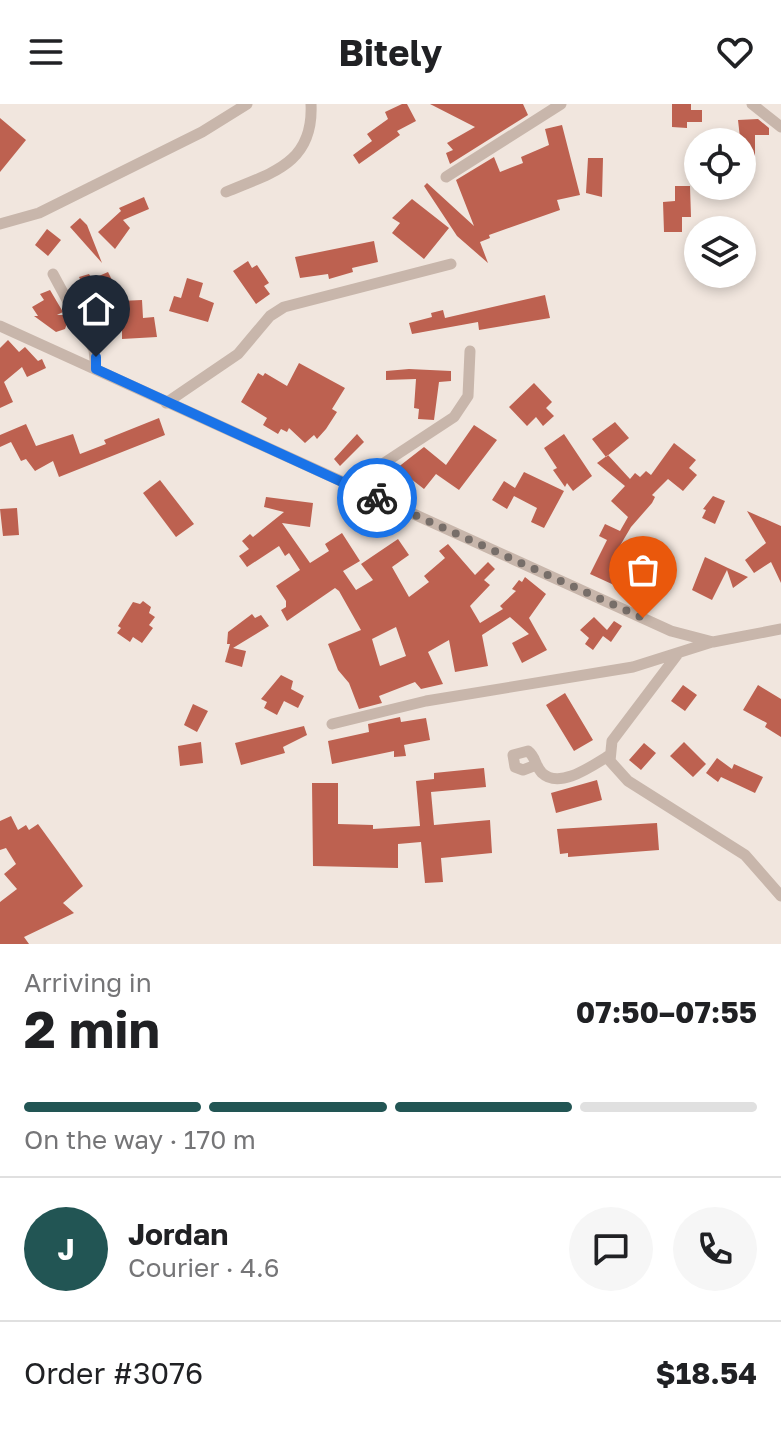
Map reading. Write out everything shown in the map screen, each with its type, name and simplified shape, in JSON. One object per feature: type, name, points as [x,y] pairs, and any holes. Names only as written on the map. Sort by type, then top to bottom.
[{"type":"street","points":[[0,224],[39,213],[202,132],[247,104]]},
{"type":"street","points":[[226,192],[293,161],[308,132],[311,104]]},
{"type":"street","points":[[446,177],[561,104]]},
{"type":"street","points":[[752,104],[781,127]]},
{"type":"street","points":[[166,403],[238,354],[270,316],[284,307],[451,264]]},
{"type":"street","points":[[53,274],[94,350],[96,369]]},
{"type":"street","points":[[0,326],[671,631],[713,642]]},
{"type":"street","points":[[349,486],[454,417],[468,396],[470,351]]},
{"type":"street","points":[[332,724],[426,701],[633,667],[713,642],[781,629]]},
{"type":"street","points":[[677,655],[612,741],[610,755],[616,770],[628,781],[745,855],[781,896]]},
{"type":"street","points":[[536,765],[543,774],[561,778],[581,772],[610,755]]},
{"type":"building","points":[[407,104],[416,121],[397,131],[400,135],[359,164],[353,155],[372,141],[367,134],[388,119],[385,112]]},
{"type":"building","points":[[430,104],[523,104],[528,115],[450,164],[446,153],[453,150],[447,143],[475,127]]},
{"type":"building","points":[[672,104],[691,104],[691,110],[702,110],[702,122],[687,122],[687,128],[672,127]]},
{"type":"building","points":[[0,118],[26,140],[0,172]]},
{"type":"building","points":[[758,119],[769,128],[769,135],[756,135],[756,128],[739,128],[738,120]]},
{"type":"building","points":[[562,125],[580,195],[557,200],[560,210],[489,235],[490,238],[480,242],[488,263],[457,236],[424,186],[427,183],[474,226],[456,180],[494,157],[500,172],[523,163],[521,157],[549,145],[545,129]]},
{"type":"building","points":[[588,158],[603,158],[602,197],[586,193]]},
{"type":"building","points":[[675,186],[684,186],[684,200],[690,200],[691,216],[682,217],[682,232],[664,232],[663,202],[675,201]]},
{"type":"building","points":[[144,197],[149,209],[123,220],[130,228],[115,249],[98,232],[121,211],[119,208]]},
{"type":"building","points":[[412,199],[449,228],[424,259],[392,233],[400,223],[392,218]]},
{"type":"building","points":[[80,218],[87,225],[102,263],[70,227]]},
{"type":"building","points":[[47,229],[61,240],[48,256],[35,245]]},
{"type":"building","points":[[374,241],[378,262],[352,268],[353,272],[329,279],[328,274],[300,278],[295,257]]},
{"type":"building","points":[[248,261],[252,268],[257,265],[269,283],[264,286],[270,294],[256,304],[233,271]]},
{"type":"building","points":[[108,272],[116,288],[85,303],[79,290],[84,287],[79,277],[89,274],[92,279]]},
{"type":"building","points":[[187,278],[203,283],[199,297],[214,303],[208,322],[169,311],[174,296],[181,298]]},
{"type":"building","points":[[50,290],[63,312],[57,315],[65,315],[68,321],[65,329],[56,332],[34,316],[38,316],[32,307],[44,300],[40,294]]},
{"type":"building","points":[[545,295],[550,318],[479,330],[478,322],[412,334],[409,323],[432,317],[431,313],[443,310],[445,318]]},
{"type":"building","points":[[142,300],[143,318],[154,317],[157,337],[122,339],[122,326],[116,326],[115,313],[121,313],[120,301]]},
{"type":"building","points":[[8,340],[19,352],[25,347],[38,361],[42,359],[46,368],[27,377],[22,367],[4,382],[13,402],[0,408],[0,348]]},
{"type":"building","points":[[299,363],[345,388],[332,409],[337,412],[326,429],[317,439],[314,435],[305,443],[289,428],[287,432],[281,429],[278,434],[263,425],[267,418],[241,402],[258,373],[263,376],[265,373],[287,386]]},
{"type":"building","points":[[386,371],[451,371],[451,381],[439,382],[434,420],[418,419],[419,409],[414,408],[416,379],[386,380]]},
{"type":"building","points":[[534,383],[552,402],[546,408],[554,416],[543,426],[536,417],[527,426],[509,407]]},
{"type":"building","points":[[159,418],[165,435],[59,477],[53,461],[35,471],[26,459],[21,461],[11,442],[0,447],[0,435],[26,424],[36,446],[73,434],[80,454],[106,444],[104,440]]},
{"type":"building","points":[[615,422],[629,438],[606,457],[592,439]]},
{"type":"building","points":[[474,425],[497,440],[459,490],[436,474],[424,489],[397,468],[424,447],[446,465]]},
{"type":"building","points":[[357,434],[364,442],[340,466],[334,459]]},
{"type":"building","points":[[564,434],[592,476],[573,491],[567,483],[565,487],[553,470],[557,468],[544,448]]},
{"type":"building","points":[[674,443],[696,460],[689,468],[697,475],[683,491],[668,479],[652,495],[655,497],[652,503],[631,527],[611,561],[634,572],[625,590],[590,574],[607,540],[599,536],[605,524],[620,531],[628,517],[611,501],[625,486],[597,463],[608,455],[630,479],[635,473],[640,477],[646,471],[651,475]]},
{"type":"building","points":[[524,472],[564,491],[544,528],[531,522],[537,508],[514,496],[507,509],[492,500],[504,481],[515,488]]},
{"type":"building","points":[[160,480],[194,524],[176,537],[143,493]]},
{"type":"building","points":[[713,496],[725,501],[715,524],[702,518],[706,510],[703,509]]},
{"type":"building","points":[[266,497],[313,503],[310,527],[282,523],[310,563],[329,551],[325,544],[342,533],[360,561],[343,571],[356,590],[373,580],[361,564],[398,539],[409,555],[392,567],[409,597],[429,582],[424,576],[445,558],[439,551],[448,544],[475,575],[488,562],[495,569],[484,580],[490,585],[470,606],[480,623],[503,609],[500,606],[516,591],[512,589],[519,580],[522,582],[525,577],[546,594],[529,618],[547,650],[522,663],[512,643],[529,634],[510,617],[482,635],[488,666],[455,672],[449,640],[428,652],[443,684],[421,689],[415,682],[379,696],[382,703],[359,709],[328,644],[361,630],[339,591],[335,588],[287,621],[281,610],[286,607],[286,601],[276,586],[300,570],[289,553],[285,556],[279,546],[247,567],[239,556],[249,549],[242,541],[250,534],[253,537],[284,512],[264,507]],"holes":[[[396,627],[406,656],[380,666],[372,639]]]},
{"type":"building","points":[[17,508],[19,535],[3,536],[0,509]]},
{"type":"building","points":[[747,511],[781,526],[781,583],[771,562],[754,573],[745,560],[766,543]]},
{"type":"building","points":[[705,557],[748,577],[733,588],[727,570],[712,600],[692,590]]},
{"type":"building","points":[[143,601],[151,607],[149,613],[155,617],[149,625],[153,628],[142,643],[133,637],[130,642],[117,633],[121,628],[118,626],[133,602],[140,604]]},
{"type":"building","points":[[252,614],[255,618],[261,615],[269,626],[233,648],[246,651],[242,667],[225,662],[230,644],[227,644],[228,632]]},
{"type":"building","points":[[594,617],[607,630],[614,621],[622,626],[611,642],[603,636],[593,650],[585,644],[589,638],[580,630]]},
{"type":"building","points":[[281,675],[293,681],[291,689],[304,696],[298,708],[284,701],[277,715],[264,708],[267,702],[261,699]]},
{"type":"building","points":[[683,685],[697,695],[685,711],[671,701]]},
{"type":"building","points":[[758,685],[781,699],[781,737],[765,727],[767,723],[743,710]]},
{"type":"building","points":[[565,693],[593,740],[574,751],[546,705]]},
{"type":"building","points":[[193,704],[208,711],[197,732],[184,725]]},
{"type":"building","points":[[400,717],[401,722],[426,718],[430,740],[404,745],[406,756],[394,757],[394,751],[332,764],[328,741],[369,732],[368,724]]},
{"type":"building","points":[[304,726],[307,735],[283,747],[285,753],[241,765],[235,743]]},
{"type":"building","points":[[201,742],[203,763],[180,766],[178,746]]},
{"type":"building","points":[[684,742],[706,764],[693,777],[670,756]]},
{"type":"building","points":[[644,743],[656,753],[641,770],[629,760]]},
{"type":"building","points":[[717,758],[732,769],[734,764],[763,777],[755,793],[721,777],[718,782],[706,773]]},
{"type":"building","points":[[484,768],[486,787],[431,792],[434,825],[490,820],[492,853],[441,858],[443,882],[425,883],[421,842],[398,844],[398,868],[313,866],[312,783],[338,783],[338,824],[373,825],[373,829],[420,826],[416,781],[434,779],[434,773]]},
{"type":"building","points":[[597,780],[602,800],[556,813],[551,793]]},
{"type":"building","points":[[11,816],[18,830],[26,825],[29,830],[38,824],[83,886],[63,903],[74,913],[24,937],[29,944],[0,944],[0,902],[17,889],[4,874],[16,864],[6,848],[0,850],[0,821]]},
{"type":"building","points":[[657,823],[659,850],[568,857],[568,853],[560,854],[557,829]]},
{"type":"way so far","points":[[377,498],[643,618]]},
{"type":"route","points":[[96,357],[96,369],[377,498]]}]
